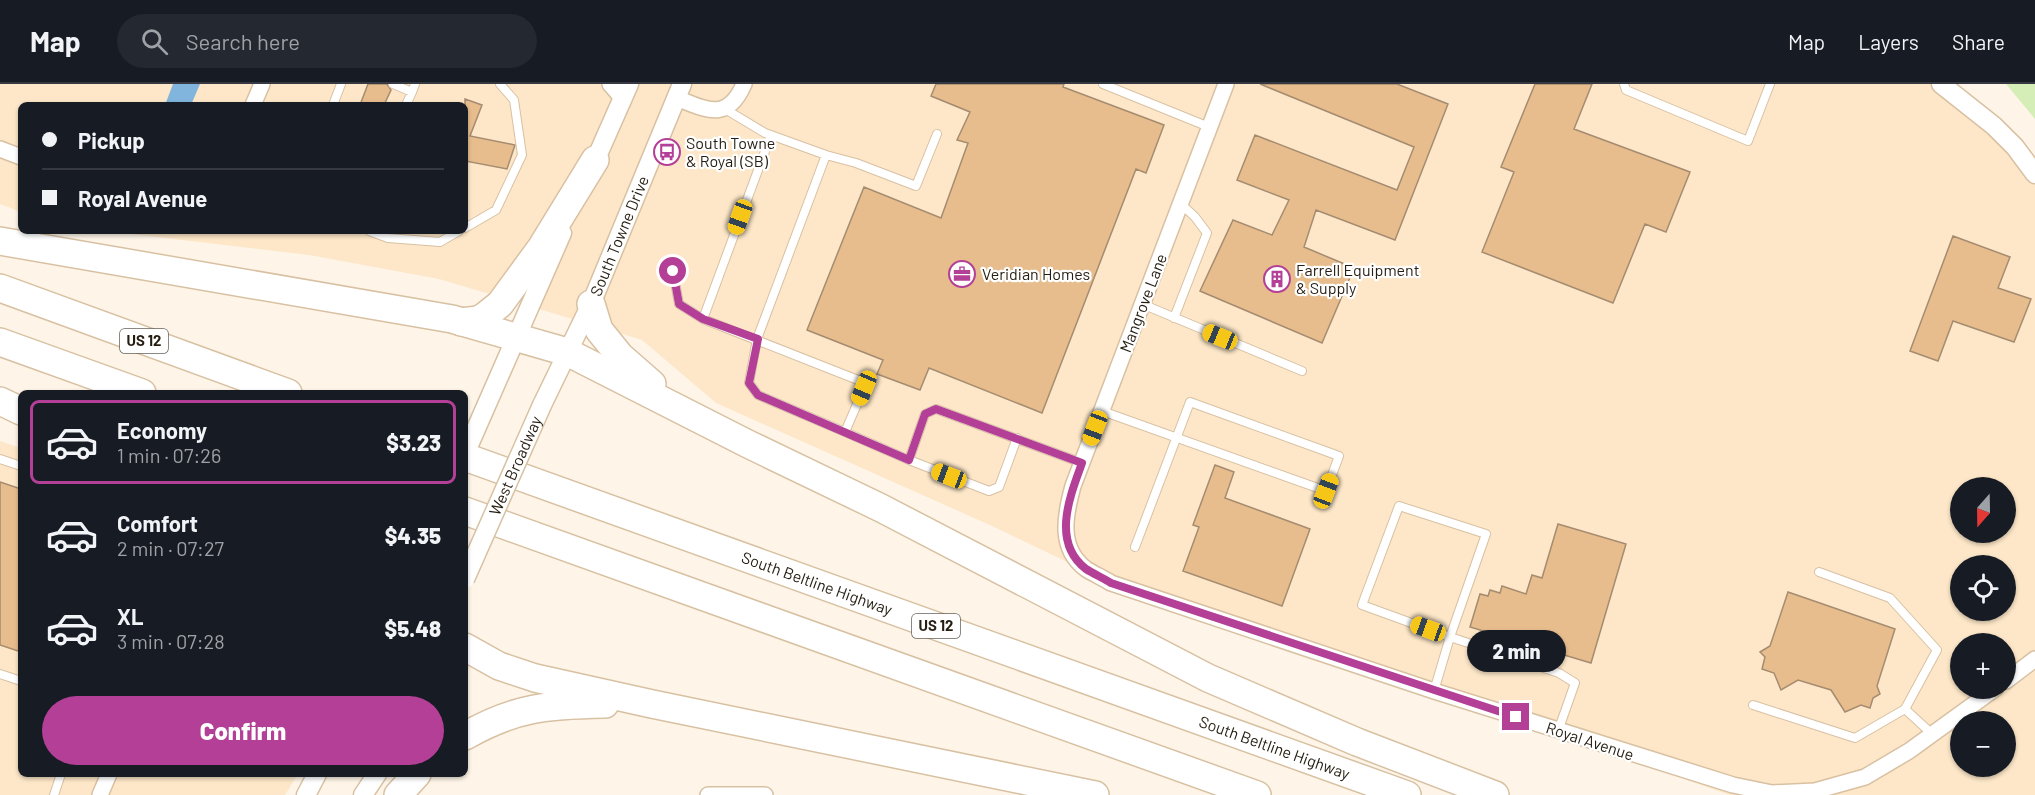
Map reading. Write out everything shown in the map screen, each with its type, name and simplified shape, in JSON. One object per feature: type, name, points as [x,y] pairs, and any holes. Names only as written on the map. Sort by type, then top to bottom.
[{"type":"highway","points":[[461,322],[477,320],[500,304],[522,277],[595,160]]},
{"type":"highway","points":[[0,241],[461,322],[567,352],[881,508],[1208,678],[1358,742],[1495,795]]},
{"type":"highway","name":"US 12","points":[[0,288],[280,390]]},
{"type":"highway","points":[[591,304],[599,330],[620,356],[685,412]]},
{"type":"highway","points":[[0,342],[134,390]]},
{"type":"highway","points":[[0,401],[18,410]]},
{"type":"highway","name":"South Beltline Highway","points":[[468,456],[1407,795]]},
{"type":"highway","points":[[468,512],[1257,795]]},
{"type":"highway","points":[[468,649],[499,666],[535,678],[1095,795]]},
{"type":"highway","points":[[468,735],[508,715],[534,708],[652,704]]},
{"type":"highway","points":[[398,795],[414,777]]},
{"type":"street","points":[[254,102],[262,84]]},
{"type":"street","points":[[468,448],[626,91],[610,84]]},
{"type":"street","points":[[676,89],[708,111],[725,109],[738,99],[744,84]]},
{"type":"street","name":"Mangrove Lane","points":[[1065,522],[1073,486],[1226,84]]},
{"type":"street","points":[[1941,84],[1994,126],[2015,147],[2035,174]]},
{"type":"street","name":"South Towne Drive","points":[[567,352],[591,304],[676,89]]},
{"type":"street","points":[[0,149],[18,156]]},
{"type":"street","name":"West Broadway","points":[[468,572],[567,352]]},
{"type":"street","name":"Royal Avenue","points":[[1065,522],[1066,536],[1073,553],[1084,568],[1111,583],[1434,691],[1732,785],[1772,794],[1815,791],[1865,777],[1909,752],[1981,699]]},
{"type":"street","points":[[2016,673],[2035,659]]},
{"type":"street","points":[[100,795],[108,777]]},
{"type":"street","points":[[307,795],[316,777]]},
{"type":"street","points":[[363,795],[375,777]]},
{"type":"street","points":[[708,795],[765,795]]},
{"type":"lane","points":[[334,102],[341,84]]},
{"type":"lane","points":[[393,84],[414,88],[407,102]]},
{"type":"lane","points":[[468,226],[496,210],[522,155],[514,100],[500,84]]},
{"type":"lane","points":[[1103,84],[1209,127]]},
{"type":"lane","points":[[1624,84],[1626,90],[1748,141],[1770,84]]},
{"type":"lane","points":[[725,109],[771,135],[916,186],[936,134]]},
{"type":"lane","points":[[703,319],[771,135]]},
{"type":"lane","points":[[826,155],[758,339],[749,383],[758,395],[909,460],[989,491],[999,487],[1017,438]]},
{"type":"lane","points":[[1174,318],[1207,233],[1195,217],[1180,204]]},
{"type":"lane","points":[[377,234],[388,238],[440,242],[454,234]]},
{"type":"lane","points":[[673,271],[679,304],[703,319],[858,380],[864,388],[845,432]]},
{"type":"lane","points":[[1142,304],[1302,371]]},
{"type":"lane","points":[[1102,411],[1177,438],[1326,491],[1339,456],[1190,402],[1177,438],[1135,547]]},
{"type":"lane","points":[[909,460],[925,414],[936,409],[1082,463]]},
{"type":"lane","points":[[0,459],[18,465]]},
{"type":"lane","points":[[1434,691],[1450,637],[1486,534],[1399,506],[1362,605],[1450,637],[1559,673],[1575,683],[1558,730]]},
{"type":"lane","points":[[1753,705],[1855,738],[1905,709],[1937,650],[1890,598],[1819,572]]},
{"type":"lane","points":[[0,674],[18,680]]},
{"type":"lane","points":[[1905,709],[1932,734]]},
{"type":"lane","points":[[54,795],[61,777]]},
{"type":"shaded area","points":[[0,84],[1941,84],[2035,174],[2035,795],[1730,795],[1434,691],[1111,583],[992,526],[716,403],[642,340],[439,279],[309,255],[131,234],[468,234],[468,102],[18,102],[18,211],[0,204]]},
{"type":"shaded area","points":[[0,441],[18,447],[18,777],[296,777],[285,795],[0,795]]},
{"type":"green space","points":[[2006,84],[2035,84],[2035,119]]},
{"type":"water","points":[[173,84],[200,84],[192,102],[166,102]]},
{"type":"building","points":[[368,84],[387,84],[391,90],[385,102],[361,102]]},
{"type":"building","name":"Veridian Homes","points":[[936,84],[1064,84],[1063,87],[1164,125],[1146,173],[1136,169],[1042,413],[929,368],[920,390],[877,374],[883,360],[807,330],[864,187],[941,218],[968,143],[957,140],[970,112],[931,96]]},
{"type":"building","points":[[1260,84],[1397,84],[1448,104],[1395,240],[1316,210],[1304,247],[1354,268],[1322,343],[1200,291],[1233,220],[1272,235],[1289,200],[1237,180],[1255,135],[1397,190],[1414,147]]},
{"type":"building","points":[[1535,84],[1592,84],[1574,129],[1690,172],[1666,232],[1645,224],[1613,303],[1482,252],[1514,172],[1501,167]]},
{"type":"building","points":[[465,99],[482,105],[470,136],[515,145],[507,169],[468,162],[468,102],[465,102]]},
{"type":"building","points":[[1953,236],[2010,257],[1998,288],[2031,299],[2014,342],[1953,321],[1938,361],[1910,351]]},
{"type":"building","points":[[1215,465],[1234,472],[1225,498],[1310,529],[1282,606],[1183,571],[1199,527],[1193,525]]},
{"type":"building","points":[[0,482],[18,488],[18,651],[0,645]]},
{"type":"building","points":[[1558,524],[1626,544],[1591,663],[1470,627],[1480,594],[1488,596],[1490,590],[1500,593],[1502,586],[1526,594],[1532,575],[1542,578]]},
{"type":"building","points":[[1788,592],[1895,629],[1877,686],[1880,694],[1873,698],[1870,708],[1861,705],[1845,712],[1831,690],[1798,680],[1781,690],[1774,673],[1762,669],[1765,657],[1760,652],[1770,646]]},
{"type":"place","name":"South Towne & Royal (SB)","points":[[667,152]]},
{"type":"place","name":"Veridian Homes","points":[[962,274]]},
{"type":"place","name":"Farrell Equipment & Supply","points":[[1277,279]]},
{"type":"route","points":[[673,271],[679,304],[703,319],[758,339],[749,383],[758,395],[909,460],[925,414],[936,409],[1082,463],[1065,515],[1066,536],[1073,553],[1084,568],[1111,583],[1516,717]]}]
